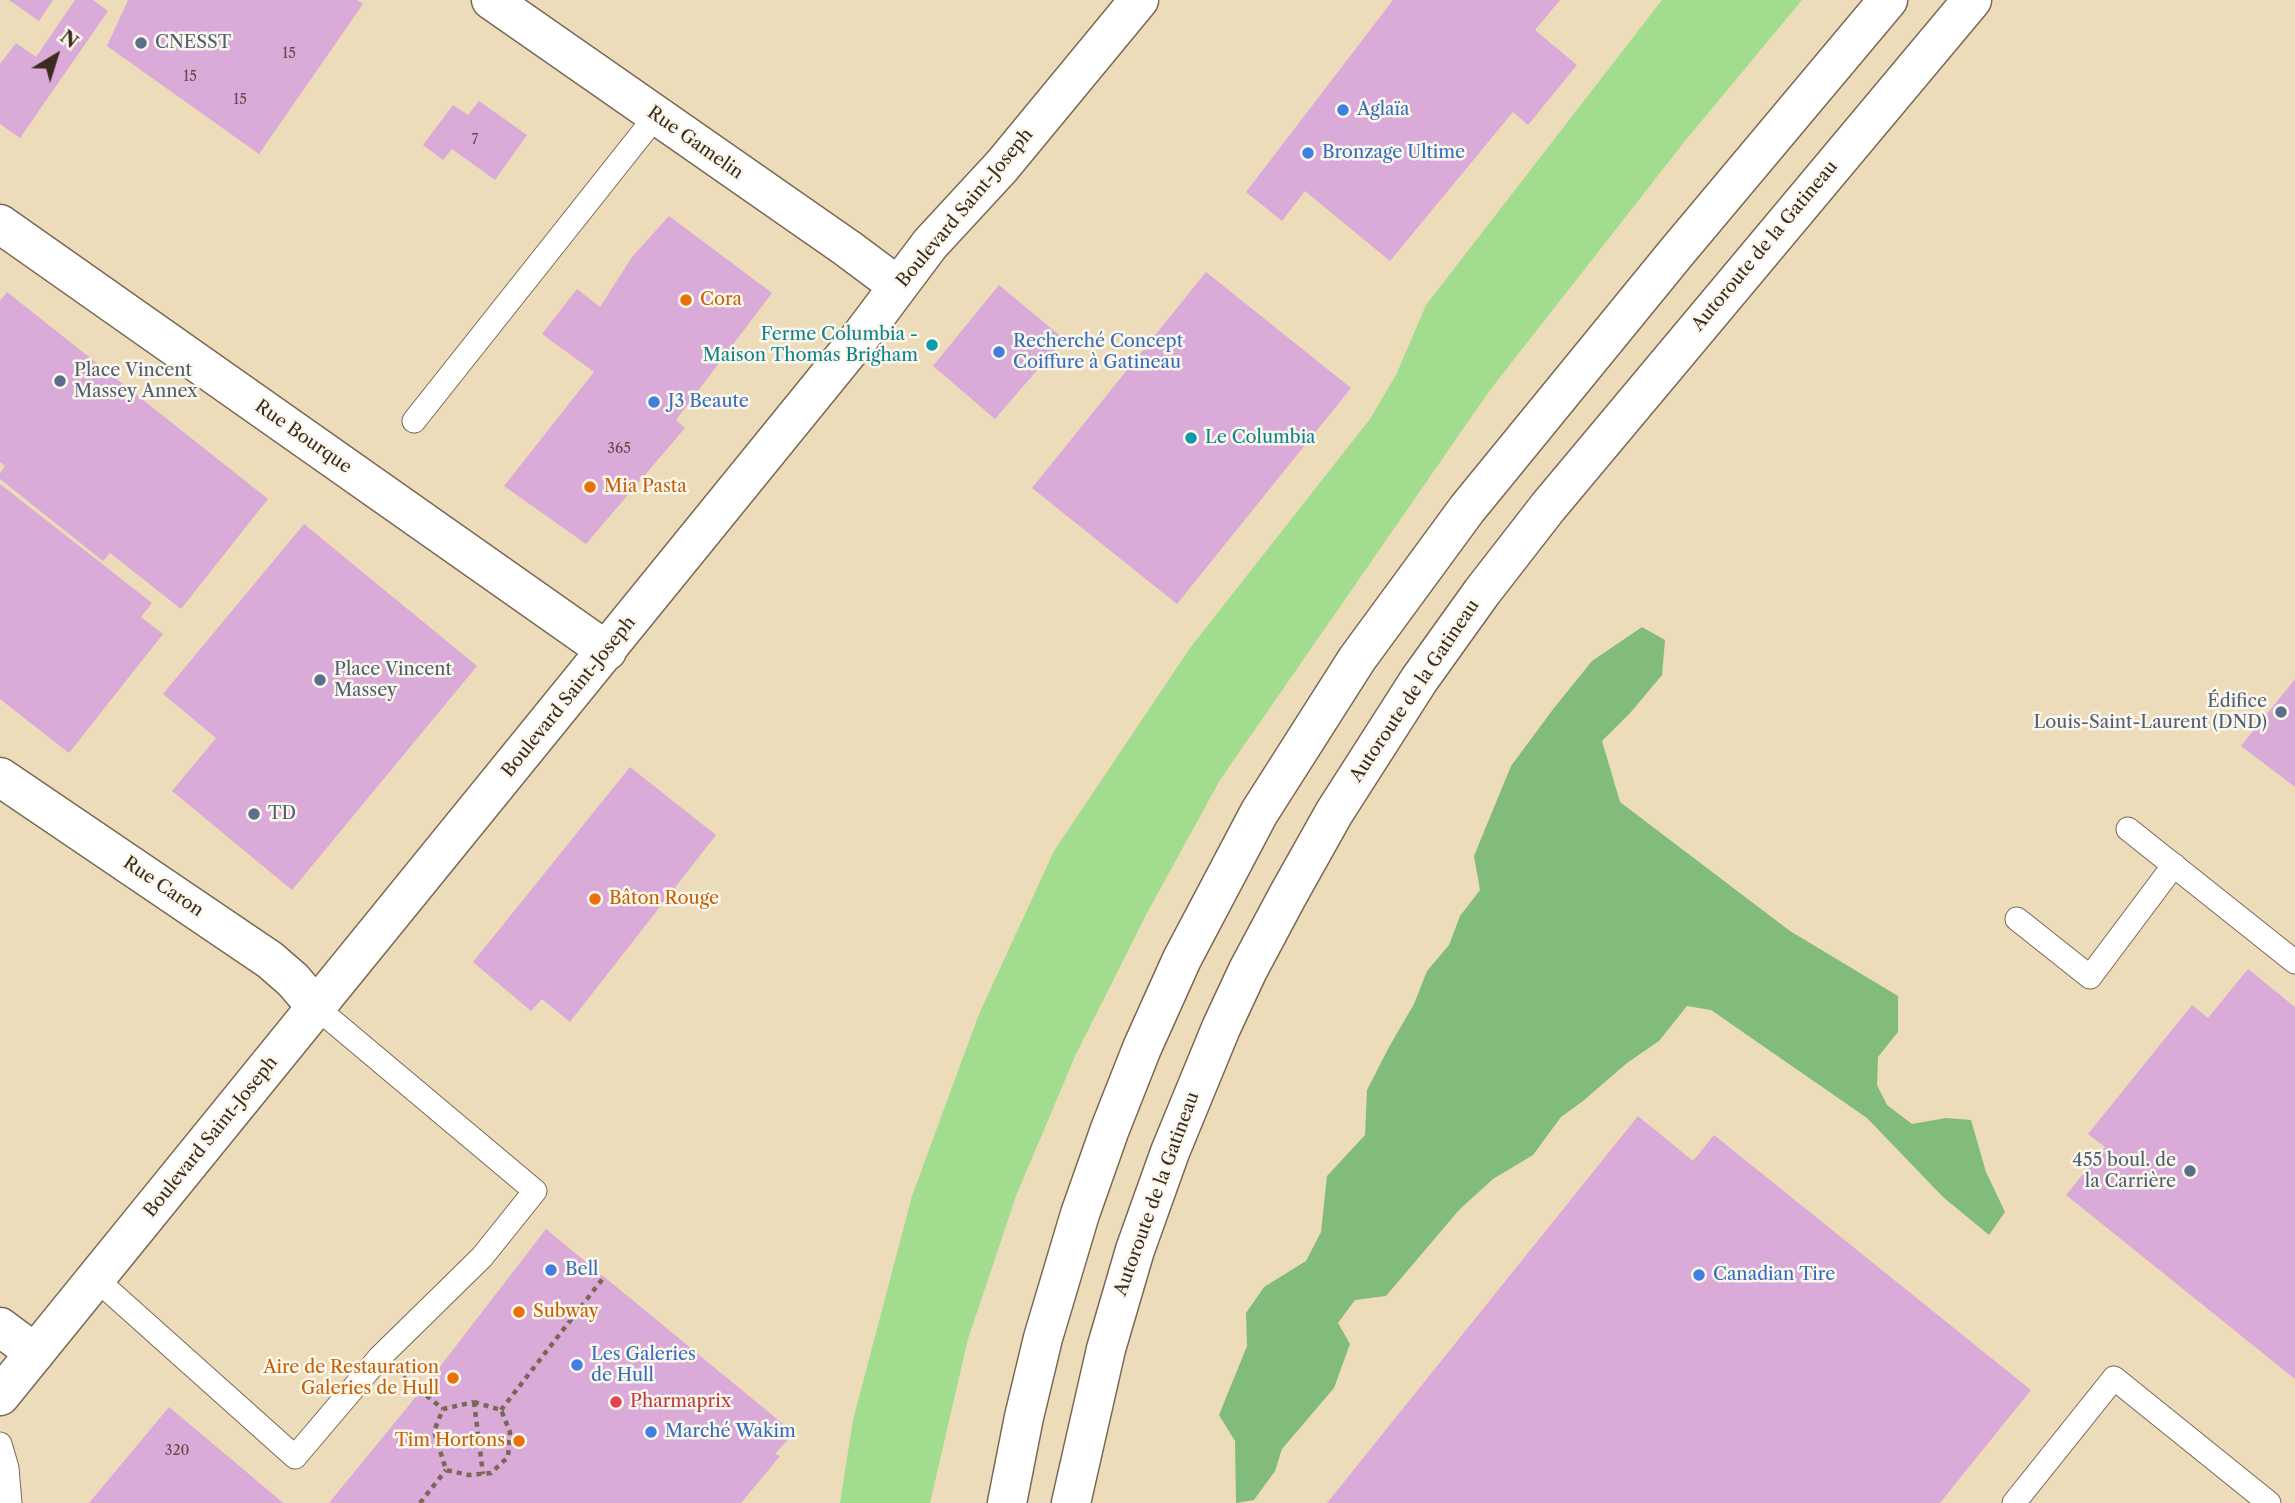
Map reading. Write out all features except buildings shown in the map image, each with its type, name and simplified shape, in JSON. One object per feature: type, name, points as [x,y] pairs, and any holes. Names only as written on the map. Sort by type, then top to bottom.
[{"type":"main road","name":"Rue Gamelin","points":[[491,0],[898,286]]},
{"type":"main road","name":"Boulevard Saint-Joseph","points":[[0,1396],[607,651],[861,336],[930,244],[1002,166],[1139,0]]},
{"type":"main road","points":[[1007,1503],[1043,1338],[1080,1214],[1110,1129],[1182,958],[1259,813],[1350,669],[1467,509],[1676,253],[1888,0]]},
{"type":"main road","name":"Autoroute de la Gatineau","points":[[1071,1503],[1105,1349],[1135,1250],[1170,1152],[1196,1085],[1239,990],[1334,813],[1419,680],[1531,528],[1972,0]]},
{"type":"main road","name":"Rue Bourque","points":[[0,224],[607,651]]},
{"type":"main road","name":"Rue Caron","points":[[0,777],[270,960],[293,980],[317,1008]]},
{"type":"main road","points":[[0,1327],[35,1353]]},
{"type":"lane","points":[[414,421],[656,116]]},
{"type":"lane","points":[[2128,829],[2295,962]]},
{"type":"lane","points":[[2017,919],[2090,977],[2174,865]]},
{"type":"lane","points":[[96,1279],[295,1457],[379,1358],[482,1257],[535,1191],[317,1008]]},
{"type":"lane","points":[[2014,1503],[2114,1378],[2269,1503]]},
{"type":"lane","points":[[0,1444],[7,1468],[10,1503]]},
{"type":"path","points":[[501,1410],[604,1276]]},
{"type":"path","points":[[379,1358],[443,1409]]},
{"type":"path","points":[[443,1409],[474,1402],[501,1410]]},
{"type":"path","points":[[474,1402],[483,1474]]},
{"type":"path","points":[[443,1409],[434,1432],[446,1470]]},
{"type":"path","points":[[446,1470],[470,1475],[491,1473],[508,1457],[510,1432],[501,1410]]},
{"type":"path","points":[[420,1503],[446,1470]]},
{"type":"green space","points":[[1662,0],[1802,0],[1685,141],[1490,390],[1220,780],[1147,913],[1076,1054],[1016,1196],[968,1339],[930,1503],[840,1503],[853,1420],[912,1196],[979,1014],[1054,851],[1190,648],[1370,419],[1396,375],[1426,305]]},
{"type":"green space","points":[[1642,627],[1665,640],[1662,675],[1602,741],[1620,802],[1790,931],[1898,996],[1898,1032],[1878,1057],[1877,1085],[1887,1105],[1912,1124],[1946,1118],[1971,1120],[1986,1172],[2005,1212],[1989,1235],[1943,1197],[1867,1118],[1711,1010],[1687,1006],[1659,1041],[1627,1063],[1561,1117],[1533,1155],[1493,1179],[1459,1210],[1386,1296],[1355,1300],[1338,1323],[1350,1344],[1334,1388],[1282,1449],[1275,1471],[1254,1500],[1236,1503],[1235,1441],[1219,1415],[1247,1346],[1246,1313],[1264,1287],[1306,1261],[1321,1232],[1327,1176],[1365,1135],[1367,1090],[1414,1004],[1427,971],[1449,945],[1460,916],[1480,890],[1474,856],[1511,766],[1592,661]]},
{"type":"place","name":"CNESST","points":[[141,43]]},
{"type":"place","name":"Aglaïa","points":[[1343,110]]},
{"type":"place","name":"Bronzage Ultime","points":[[1308,153]]},
{"type":"place","name":"Cora","points":[[686,300]]},
{"type":"place","name":"Ferme Columbia - Maison Thomas Brigham","points":[[932,345]]},
{"type":"place","name":"Recherché Concept Coiffure à Gatineau","points":[[999,352]]},
{"type":"place","name":"Place Vincent Massey Annex","points":[[60,381]]},
{"type":"place","name":"J3 Beaute","points":[[654,402]]},
{"type":"place","name":"Le Columbia","points":[[1191,438]]},
{"type":"place","name":"Mia Pasta","points":[[590,487]]},
{"type":"place","name":"Place Vincent Massey","points":[[320,680]]},
{"type":"place","name":"Édifice Louis-Saint-Laurent (DND)","points":[[2281,712]]},
{"type":"place","name":"TD","points":[[254,814]]},
{"type":"place","name":"Bâton Rouge","points":[[595,899]]},
{"type":"place","name":"455 boul. de la Carrière","points":[[2190,1171]]},
{"type":"place","name":"Bell","points":[[551,1270]]},
{"type":"place","name":"Canadian Tire","points":[[1699,1275]]},
{"type":"place","name":"Subway","points":[[519,1312]]},
{"type":"place","name":"Les Galeries de Hull","points":[[577,1365]]},
{"type":"place","name":"Aire de Restauration Galeries de Hull","points":[[453,1378]]},
{"type":"place","name":"Pharmaprix","points":[[616,1402]]},
{"type":"place","name":"Marché Wakim","points":[[651,1432]]},
{"type":"place","name":"Tim Hortons","points":[[519,1441]]}]
